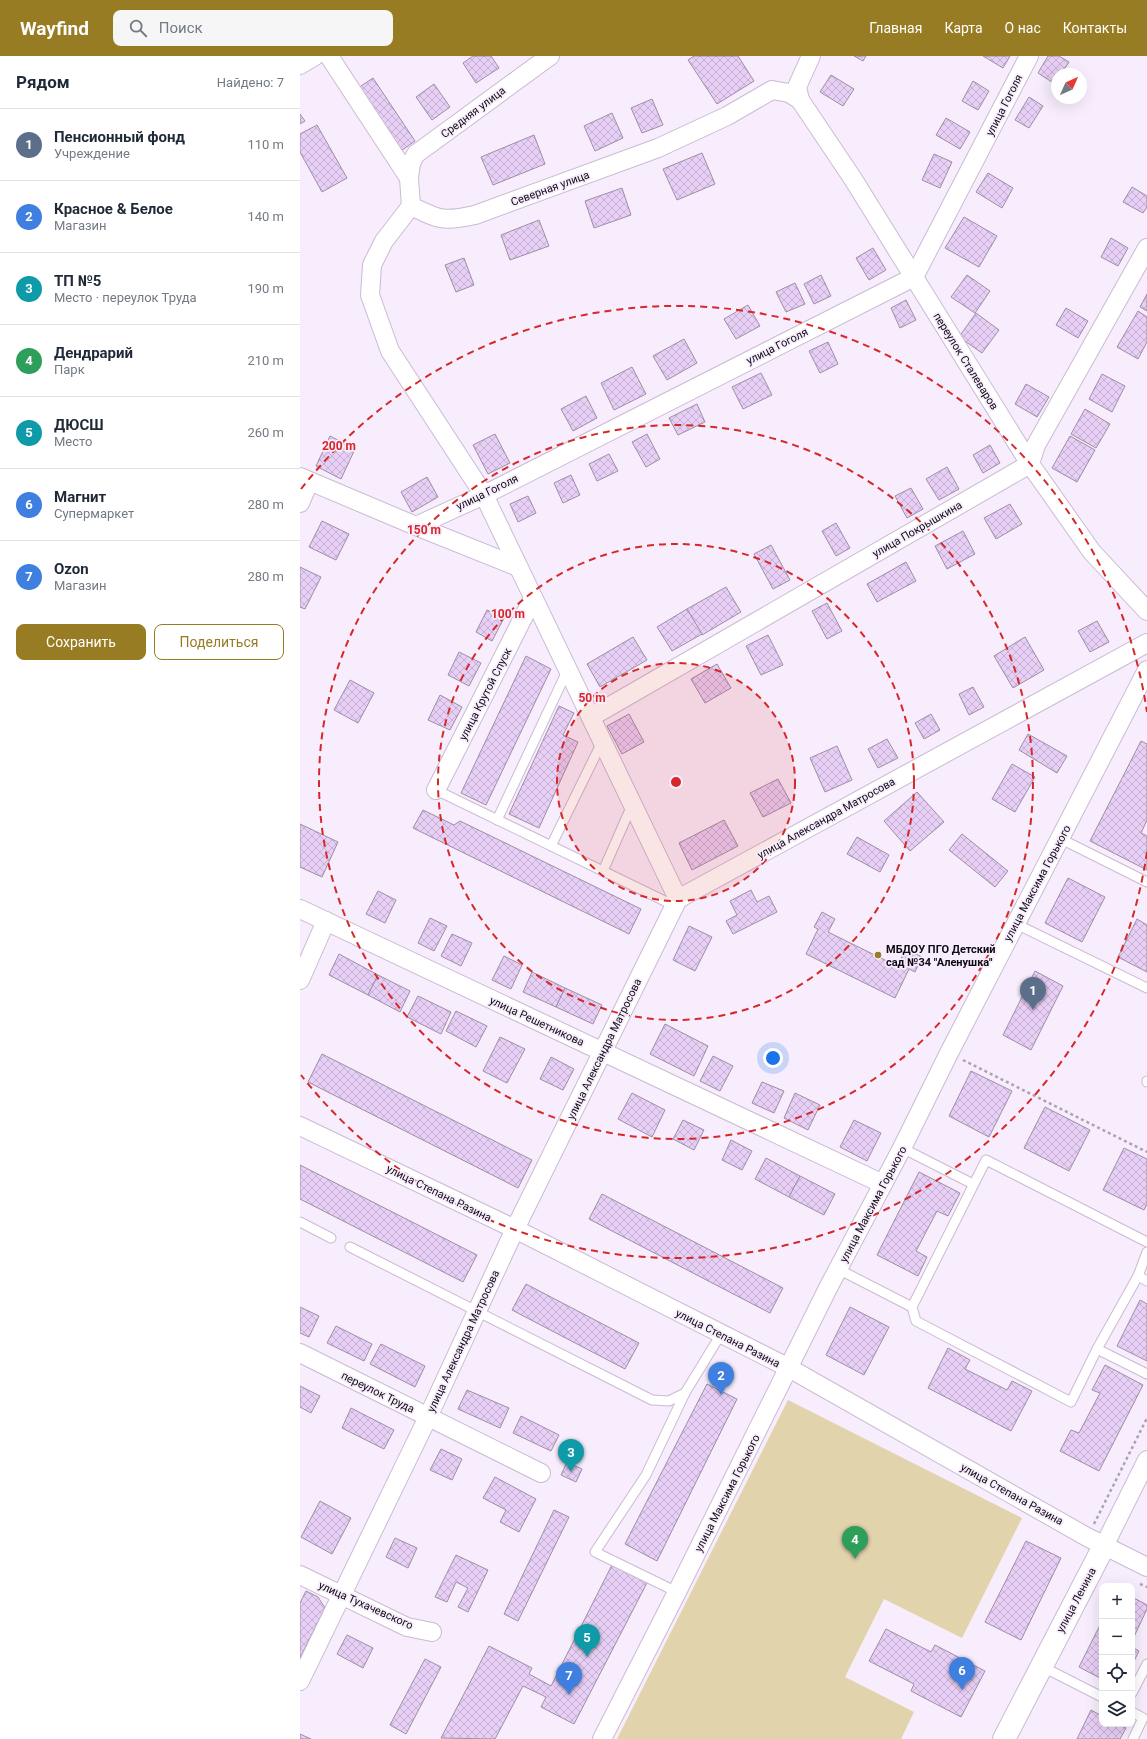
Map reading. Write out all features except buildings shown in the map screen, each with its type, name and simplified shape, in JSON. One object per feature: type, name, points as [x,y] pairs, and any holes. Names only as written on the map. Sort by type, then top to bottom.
[{"type":"street","points":[[300,65],[315,56]]},
{"type":"street","points":[[329,56],[409,178],[412,206],[384,241],[372,265],[370,295],[390,351],[484,495],[632,803],[677,903]]},
{"type":"street","name":"Средняя улица","points":[[409,178],[411,163],[416,154],[550,56]]},
{"type":"street","points":[[800,100],[797,88],[811,56]]},
{"type":"street","name":"улица Гоголя","points":[[416,526],[484,495],[914,277],[1029,56]]},
{"type":"street","name":"Северная улица","points":[[412,206],[437,219],[455,220],[475,215],[658,148],[727,116],[772,90],[789,93],[800,100]]},
{"type":"street","name":"переулок Сталеваров","points":[[800,100],[853,179],[1030,464],[1092,552],[1147,611]]},
{"type":"street","points":[[1030,464],[1036,446],[1147,248]]},
{"type":"street","name":"улица Покрышкина","points":[[591,717],[1030,464]]},
{"type":"street","points":[[300,503],[304,480],[518,567]]},
{"type":"street","name":"улица Крутой Спуск","points":[[436,790],[533,598]]},
{"type":"street","name":"улица Александра Матросова","points":[[300,1681],[428,1417],[515,1229],[677,903],[1147,643]]},
{"type":"street","name":"улица Максима Горького","points":[[602,1739],[838,1269],[884,1184],[949,1053],[1061,839],[1110,739],[1147,670]]},
{"type":"street","name":"улица Решетникова","points":[[300,909],[884,1184]]},
{"type":"street","points":[[300,980],[326,921]]},
{"type":"street","name":"улица Степана Разина","points":[[300,1126],[515,1229],[789,1368],[1096,1541],[1147,1567]]},
{"type":"street","name":"переулок Труда","points":[[300,1353],[541,1473]]},
{"type":"street","name":"улица Ленина","points":[[1004,1739],[1041,1666],[1096,1541],[1147,1460]]},
{"type":"street","name":"улица Тухачевского","points":[[300,1575],[407,1627],[432,1632]]},
{"type":"lane","points":[[497,820],[568,669]]},
{"type":"lane","points":[[550,846],[602,742]]},
{"type":"lane","points":[[436,790],[603,871],[677,903]]},
{"type":"lane","points":[[603,871],[632,803]]},
{"type":"lane","points":[[1061,839],[1147,882]]},
{"type":"lane","points":[[1016,924],[1147,988]]},
{"type":"lane","points":[[902,1148],[973,1184]]},
{"type":"lane","points":[[1147,1242],[986,1160],[912,1307],[916,1321],[1071,1402],[1097,1349],[1138,1276],[1147,1252]]},
{"type":"lane","points":[[300,1222],[331,1238]]},
{"type":"lane","points":[[350,1247],[652,1400],[669,1401],[685,1393]]},
{"type":"lane","points":[[838,1269],[912,1307]]},
{"type":"lane","points":[[1138,1276],[1147,1281]]},
{"type":"lane","points":[[677,1592],[595,1552],[646,1475],[685,1393],[721,1334]]},
{"type":"lane","points":[[1097,1349],[1147,1374]]},
{"type":"lane","points":[[1133,1691],[1147,1664]]},
{"type":"lane","points":[[1041,1666],[1099,1695]]},
{"type":"lane","points":[[1133,1739],[1144,1718],[1135,1714]]},
{"type":"path","points":[[949,1053],[1147,1152]]},
{"type":"path","points":[[1096,1541],[1147,1418]]},
{"type":"shaded area","points":[[788,1400],[1022,1518],[962,1638],[884,1599],[845,1677],[914,1712],[901,1739],[617,1739]]},
{"type":"place","name":"МБДОУ ПГО Детский сад №34 \"Аленушка\"","points":[[878,955]]},
{"type":"place","name":"Пенсионный фонд","points":[[1033,1010]]},
{"type":"place","name":"Красное & Белое","points":[[721,1395]]},
{"type":"place","name":"ТП №5","points":[[571,1472]]},
{"type":"place","name":"Дендрарий","points":[[855,1559]]},
{"type":"place","name":"ДЮСШ","points":[[587,1657]]},
{"type":"place","name":"Магнит","points":[[962,1690]]},
{"type":"place","name":"Ozon","points":[[569,1695]]}]
